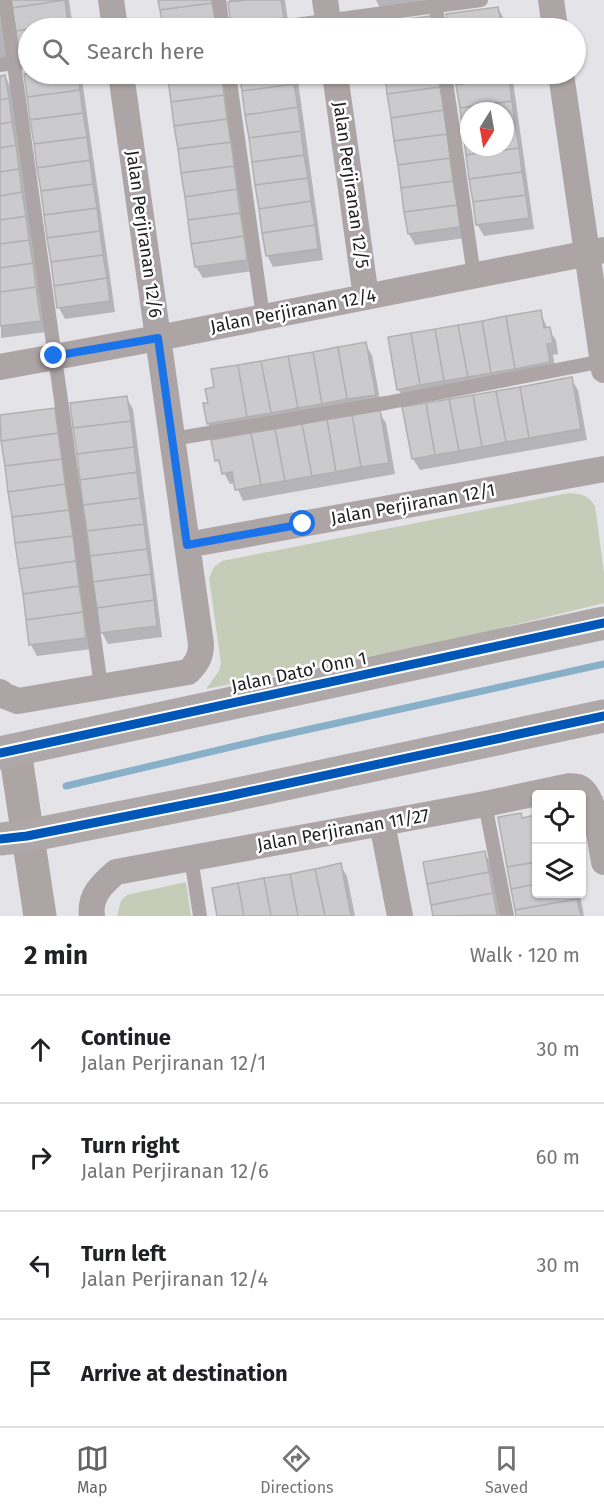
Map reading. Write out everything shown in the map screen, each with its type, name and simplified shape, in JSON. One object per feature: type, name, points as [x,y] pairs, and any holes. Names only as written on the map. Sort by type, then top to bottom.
[{"type":"main road","name":"Jalan Dato' Onn 1","points":[[8,752],[604,623]]},
{"type":"main road","points":[[14,838],[224,797],[604,716]]},
{"type":"main road","points":[[8,752],[14,838],[40,916]]},
{"type":"street","points":[[111,0],[114,18]]},
{"type":"street","points":[[551,0],[554,18]]},
{"type":"street","name":"Jalan Perjiranan 12/6","points":[[100,686],[188,672],[197,663],[201,654],[123,84]]},
{"type":"street","name":"Jalan Perjiranan 12/5","points":[[336,84],[366,297]]},
{"type":"street","points":[[563,84],[595,252],[603,365]]},
{"type":"street","name":"Jalan Perjiranan 12/4","points":[[0,367],[595,252]]},
{"type":"street","name":"Jalan Perjiranan 12/1","points":[[187,545],[604,469]]},
{"type":"street","points":[[0,692],[18,701],[100,686]]},
{"type":"street","name":"Jalan Perjiranan 11/27","points":[[92,916],[91,908],[101,885],[116,872],[485,804],[570,786],[580,788],[587,795],[593,809],[604,862]]},
{"type":"street","points":[[382,823],[400,916]]},
{"type":"lane","points":[[5,0],[7,64],[54,356],[100,686]]},
{"type":"lane","points":[[219,0],[222,18]]},
{"type":"lane","points":[[327,16],[481,0]]},
{"type":"lane","points":[[436,3],[438,18]]},
{"type":"lane","points":[[230,84],[263,317]]},
{"type":"lane","points":[[447,84],[474,276]]},
{"type":"lane","points":[[173,439],[603,365]]},
{"type":"lane","points":[[485,804],[507,916]]},
{"type":"lane","points":[[191,858],[200,916]]},
{"type":"green space","points":[[569,493],[590,499],[595,506],[604,573],[604,603],[456,639],[206,689],[219,671],[221,663],[209,578],[214,567],[222,561]]},
{"type":"green space","points":[[186,882],[191,916],[117,916],[121,901],[127,895]]},
{"type":"building","points":[[11,0],[65,0],[12,8]]},
{"type":"building","points":[[65,0],[67,18],[18,18],[18,31],[16,31],[12,8]]},
{"type":"building","points":[[158,0],[212,0],[212,3],[160,10]]},
{"type":"building","points":[[281,0],[284,18],[230,18],[228,2]]},
{"type":"building","points":[[212,3],[215,18],[161,18],[160,10]]},
{"type":"building","points":[[498,7],[500,18],[447,18],[446,14]]},
{"type":"building","points":[[5,75],[9,98],[0,100],[0,76]]},
{"type":"building","points":[[25,84],[79,84],[80,90],[27,97]]},
{"type":"building","points":[[169,84],[222,84],[224,95],[171,102]]},
{"type":"building","points":[[241,84],[294,84],[242,91]]},
{"type":"building","points":[[294,84],[298,107],[245,115],[242,91]]},
{"type":"building","points":[[386,84],[440,84],[440,87],[387,94]]},
{"type":"building","points":[[510,84],[512,101],[460,102],[460,108],[456,85]]},
{"type":"building","points":[[440,87],[444,110],[391,118],[387,94]]},
{"type":"building","points":[[80,90],[83,113],[30,120],[27,97]]},
{"type":"building","points":[[224,95],[227,119],[174,126],[171,102]]},
{"type":"building","points":[[9,98],[12,122],[0,124],[0,100]]},
{"type":"building","points":[[298,107],[301,131],[249,138],[245,115]]},
{"type":"building","points":[[444,110],[447,134],[394,141],[391,118]]},
{"type":"building","points":[[83,113],[87,137],[34,144],[30,120]]},
{"type":"building","points":[[227,119],[231,142],[178,149],[174,126]]},
{"type":"building","points":[[12,122],[16,145],[0,148],[0,124]]},
{"type":"building","points":[[514,124],[519,148],[514,149]]},
{"type":"building","points":[[301,131],[304,155],[252,162],[249,138]]},
{"type":"building","points":[[447,134],[450,158],[398,165],[394,141]]},
{"type":"building","points":[[87,137],[90,160],[37,168],[34,144]]},
{"type":"building","points":[[231,142],[234,166],[181,173],[178,149]]},
{"type":"building","points":[[16,145],[19,169],[0,172],[0,148]]},
{"type":"building","points":[[519,148],[522,172],[469,179],[466,156],[514,156],[514,149]]},
{"type":"building","points":[[304,155],[308,178],[255,185],[252,162]]},
{"type":"building","points":[[450,158],[453,181],[401,188],[398,165]]},
{"type":"building","points":[[90,160],[93,184],[41,191],[37,168]]},
{"type":"building","points":[[234,166],[237,189],[185,197],[181,173]]},
{"type":"building","points":[[19,169],[22,192],[0,196],[0,172]]},
{"type":"building","points":[[522,172],[526,195],[473,202],[469,179]]},
{"type":"building","points":[[308,178],[311,201],[259,209],[255,185]]},
{"type":"building","points":[[453,181],[457,205],[404,212],[401,188]]},
{"type":"building","points":[[93,184],[97,208],[44,215],[41,191]]},
{"type":"building","points":[[237,189],[240,213],[188,220],[185,197]]},
{"type":"building","points":[[22,192],[26,216],[0,220],[0,196]]},
{"type":"building","points":[[526,195],[529,218],[476,225],[473,202]]},
{"type":"building","points":[[311,201],[315,225],[262,233],[259,209]]},
{"type":"building","points":[[457,205],[460,227],[408,234],[404,212]]},
{"type":"building","points":[[97,208],[100,231],[47,238],[44,215]]},
{"type":"building","points":[[240,213],[244,236],[191,244],[188,220]]},
{"type":"building","points":[[26,216],[29,240],[0,244],[0,220]]},
{"type":"building","points":[[315,225],[318,249],[266,256],[262,233]]},
{"type":"building","points":[[100,231],[103,255],[51,262],[47,238]]},
{"type":"building","points":[[244,236],[247,260],[195,267],[191,244]]},
{"type":"building","points":[[29,240],[33,263],[0,268],[0,244]]},
{"type":"building","points":[[103,255],[107,278],[54,286],[51,262]]},
{"type":"building","points":[[33,263],[36,287],[0,292],[0,268]]},
{"type":"building","points":[[107,278],[110,301],[57,308],[54,286]]},
{"type":"building","points":[[36,287],[41,321],[0,326],[0,292]]},
{"type":"building","points":[[541,310],[544,328],[550,327],[553,343],[547,344],[550,362],[515,369],[506,316]]},
{"type":"building","points":[[506,316],[515,369],[491,373],[482,321]]},
{"type":"building","points":[[482,321],[491,373],[468,377],[458,325]]},
{"type":"building","points":[[458,325],[468,377],[444,381],[435,329]]},
{"type":"building","points":[[435,329],[444,381],[420,385],[411,333]]},
{"type":"building","points":[[411,333],[420,385],[397,390],[388,337]]},
{"type":"building","points":[[366,342],[376,395],[347,399],[338,347]]},
{"type":"building","points":[[338,347],[347,399],[322,404],[313,352]]},
{"type":"building","points":[[313,352],[322,404],[298,408],[288,356]]},
{"type":"building","points":[[288,356],[298,408],[271,413],[261,361]]},
{"type":"building","points":[[261,361],[271,413],[247,417],[238,365]]},
{"type":"building","points":[[238,365],[247,417],[207,424],[203,403],[208,403],[205,389],[214,387],[211,369]]},
{"type":"building","points":[[572,377],[581,429],[529,438],[520,387]]},
{"type":"building","points":[[520,387],[529,438],[506,442],[496,391]]},
{"type":"building","points":[[496,391],[506,442],[482,447],[473,395]]},
{"type":"building","points":[[473,395],[482,447],[459,451],[449,399]]},
{"type":"building","points":[[127,396],[131,421],[73,428],[70,403]]},
{"type":"building","points":[[449,399],[459,451],[435,455],[426,403]]},
{"type":"building","points":[[426,403],[435,455],[412,459],[402,407]]},
{"type":"building","points":[[55,408],[58,433],[1,441],[0,415]]},
{"type":"building","points":[[380,410],[389,463],[361,467],[352,415]]},
{"type":"building","points":[[352,415],[361,467],[336,472],[327,419]]},
{"type":"building","points":[[327,419],[336,472],[312,476],[302,424]]},
{"type":"building","points":[[131,421],[134,447],[77,454],[73,428]]},
{"type":"building","points":[[302,424],[312,476],[285,481],[275,429]]},
{"type":"building","points":[[275,429],[285,481],[261,485],[251,433]]},
{"type":"building","points":[[58,433],[62,459],[5,466],[1,441]]},
{"type":"building","points":[[251,433],[261,485],[235,490],[232,472],[222,474],[219,460],[215,461],[211,440]]},
{"type":"building","points":[[134,447],[137,472],[80,480],[77,454]]},
{"type":"building","points":[[62,459],[65,484],[8,492],[5,466]]},
{"type":"building","points":[[137,472],[140,498],[83,505],[80,480]]},
{"type":"building","points":[[65,484],[69,510],[12,517],[8,492]]},
{"type":"building","points":[[140,498],[144,524],[87,531],[83,505]]},
{"type":"building","points":[[69,510],[73,536],[15,543],[12,517]]},
{"type":"building","points":[[144,524],[147,549],[90,556],[87,531]]},
{"type":"building","points":[[73,536],[76,561],[19,569],[15,543]]},
{"type":"building","points":[[147,549],[151,574],[93,582],[90,556]]},
{"type":"building","points":[[76,561],[79,586],[23,594],[19,569]]},
{"type":"building","points":[[151,574],[154,600],[97,608],[93,582]]},
{"type":"building","points":[[79,586],[83,612],[26,620],[23,594]]},
{"type":"building","points":[[154,600],[157,626],[100,633],[97,608]]},
{"type":"building","points":[[83,612],[86,638],[29,645],[26,620]]},
{"type":"building","points":[[521,813],[522,818],[532,816],[532,863],[507,867],[498,817]]},
{"type":"building","points":[[485,851],[489,872],[427,884],[423,862]]},
{"type":"building","points":[[341,863],[351,916],[325,916],[315,869]]},
{"type":"building","points":[[532,863],[532,885],[511,889],[507,867]]},
{"type":"building","points":[[315,869],[325,916],[298,916],[290,874]]},
{"type":"building","points":[[489,872],[493,893],[431,905],[427,884]]},
{"type":"building","points":[[290,874],[298,916],[271,916],[264,878]]},
{"type":"building","points":[[264,878],[271,916],[244,916],[238,883]]},
{"type":"building","points":[[238,883],[244,916],[217,916],[212,888]]},
{"type":"building","points":[[532,885],[532,898],[577,899],[515,910],[511,889]]},
{"type":"building","points":[[493,893],[497,915],[433,916],[431,905]]},
{"type":"building","points":[[577,899],[581,916],[516,916],[515,910]]},
{"type":"waterway","points":[[66,786],[265,739],[604,664]]},
{"type":"cycle path","points":[[0,753],[604,623]]},
{"type":"cycle path","points":[[0,839],[27,836],[224,797],[604,716]]},
{"type":"route","points":[[54,356],[158,338],[187,545],[303,524]]}]
